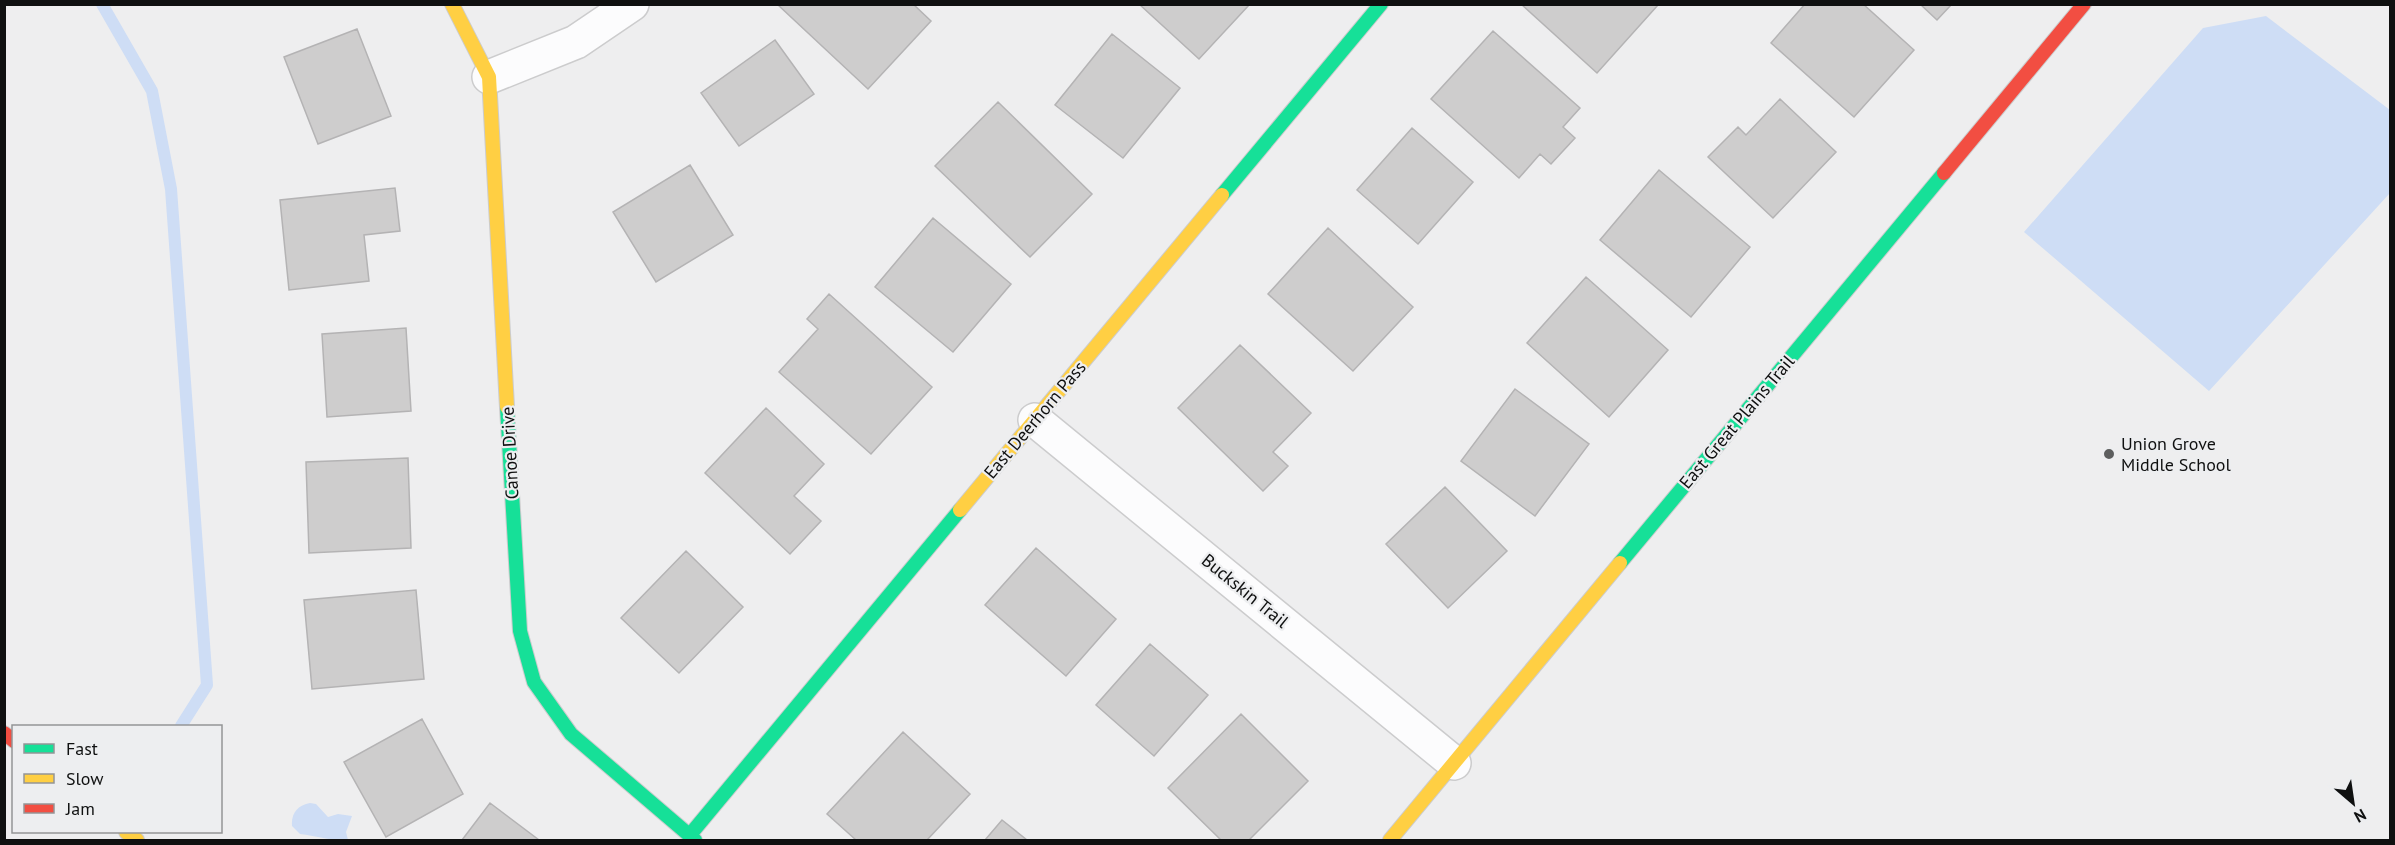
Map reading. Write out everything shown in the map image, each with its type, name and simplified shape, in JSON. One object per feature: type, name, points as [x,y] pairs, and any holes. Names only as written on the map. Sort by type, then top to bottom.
[{"type":"street","name":"Canoe Drive","points":[[453,4],[489,77],[520,631],[534,682],[571,734],[692,838]]},
{"type":"street","points":[[489,77],[576,42],[632,4]]},
{"type":"street","name":"East Deerhorn Pass","points":[[692,838],[1381,4]]},
{"type":"street","name":"East Great Plains Trail","points":[[1390,840],[2084,4]]},
{"type":"street","name":"Buckskin Trail","points":[[1035,420],[1454,763]]},
{"type":"water","points":[[2266,16],[2390,110],[2390,193],[2209,391],[2024,232],[2203,28]]},
{"type":"water","points":[[310,803],[316,804],[328,817],[338,814],[352,816],[346,832],[348,840],[300,834],[292,826],[293,817],[299,808]]},
{"type":"building","points":[[777,4],[913,4],[931,21],[868,89]]},
{"type":"building","points":[[1139,4],[1250,4],[1199,59]]},
{"type":"building","points":[[1521,4],[1657,4],[1658,5],[1597,73]]},
{"type":"building","points":[[1805,4],[1863,4],[1914,50],[1854,117],[1771,43]]},
{"type":"building","points":[[1920,4],[1952,4],[1937,20]]},
{"type":"building","points":[[357,29],[391,116],[318,144],[284,57]]},
{"type":"building","points":[[1493,31],[1580,108],[1563,127],[1575,138],[1551,164],[1540,154],[1519,178],[1431,99]]},
{"type":"building","points":[[1112,34],[1180,88],[1123,158],[1055,105]]},
{"type":"building","points":[[775,40],[814,94],[739,146],[701,93]]},
{"type":"building","points":[[1780,99],[1836,152],[1773,218],[1708,157],[1738,127],[1746,135]]},
{"type":"building","points":[[998,102],[1092,194],[1030,257],[935,166]]},
{"type":"building","points":[[1412,128],[1473,182],[1418,244],[1357,190]]},
{"type":"building","points":[[690,165],[733,235],[656,282],[613,212]]},
{"type":"building","points":[[1659,170],[1750,247],[1691,317],[1600,240]]},
{"type":"building","points":[[395,188],[400,231],[364,235],[369,281],[289,290],[280,200]]},
{"type":"building","points":[[933,218],[1011,284],[953,352],[875,287]]},
{"type":"building","points":[[1328,228],[1413,307],[1353,371],[1268,294]]},
{"type":"building","points":[[1586,277],[1668,350],[1609,417],[1527,343]]},
{"type":"building","points":[[829,294],[932,387],[871,454],[779,372],[818,329],[807,319]]},
{"type":"building","points":[[406,328],[411,411],[327,417],[322,334]]},
{"type":"building","points":[[1240,345],[1311,413],[1273,452],[1288,466],[1263,491],[1178,408]]},
{"type":"building","points":[[1515,389],[1589,444],[1535,516],[1461,461]]},
{"type":"building","points":[[766,408],[824,464],[794,496],[821,521],[790,554],[705,473]]},
{"type":"building","points":[[408,458],[411,548],[309,553],[306,462]]},
{"type":"building","points":[[1445,487],[1507,551],[1448,608],[1386,544]]},
{"type":"building","points":[[1036,548],[1116,619],[1066,676],[985,605]]},
{"type":"building","points":[[686,551],[743,607],[679,673],[621,618]]},
{"type":"building","points":[[416,590],[424,679],[312,689],[304,600]]},
{"type":"building","points":[[1150,644],[1208,695],[1154,756],[1096,705]]},
{"type":"building","points":[[1241,714],[1308,781],[1249,840],[1221,840],[1168,788]]},
{"type":"building","points":[[422,719],[463,794],[386,837],[344,762]]},
{"type":"building","points":[[903,732],[970,794],[927,840],[856,840],[827,814]]},
{"type":"building","points":[[490,803],[539,840],[462,840]]},
{"type":"building","points":[[1002,820],[1027,840],[985,840]]},
{"type":"waterway","points":[[102,4],[152,91],[171,189],[207,685],[182,725]]},
{"type":"traffic: fast","points":[[1222,195],[1381,4]]},
{"type":"traffic: fast","points":[[1620,563],[1944,173]]},
{"type":"traffic: fast","points":[[507,407],[520,631],[534,682],[571,734],[695,840]]},
{"type":"traffic: fast","points":[[689,836],[960,510]]},
{"type":"traffic: slow","points":[[452,4],[489,77],[507,407]]},
{"type":"traffic: slow","points":[[960,510],[1222,195]]},
{"type":"traffic: slow","points":[[1390,840],[1620,563]]},
{"type":"traffic: slow","points":[[127,833],[137,840]]},
{"type":"traffic: jam","points":[[1944,173],[2084,4]]},
{"type":"traffic: jam","points":[[4,733],[12,739]]},
{"type":"place","name":"Union Grove Middle School","points":[[2109,454]]}]
